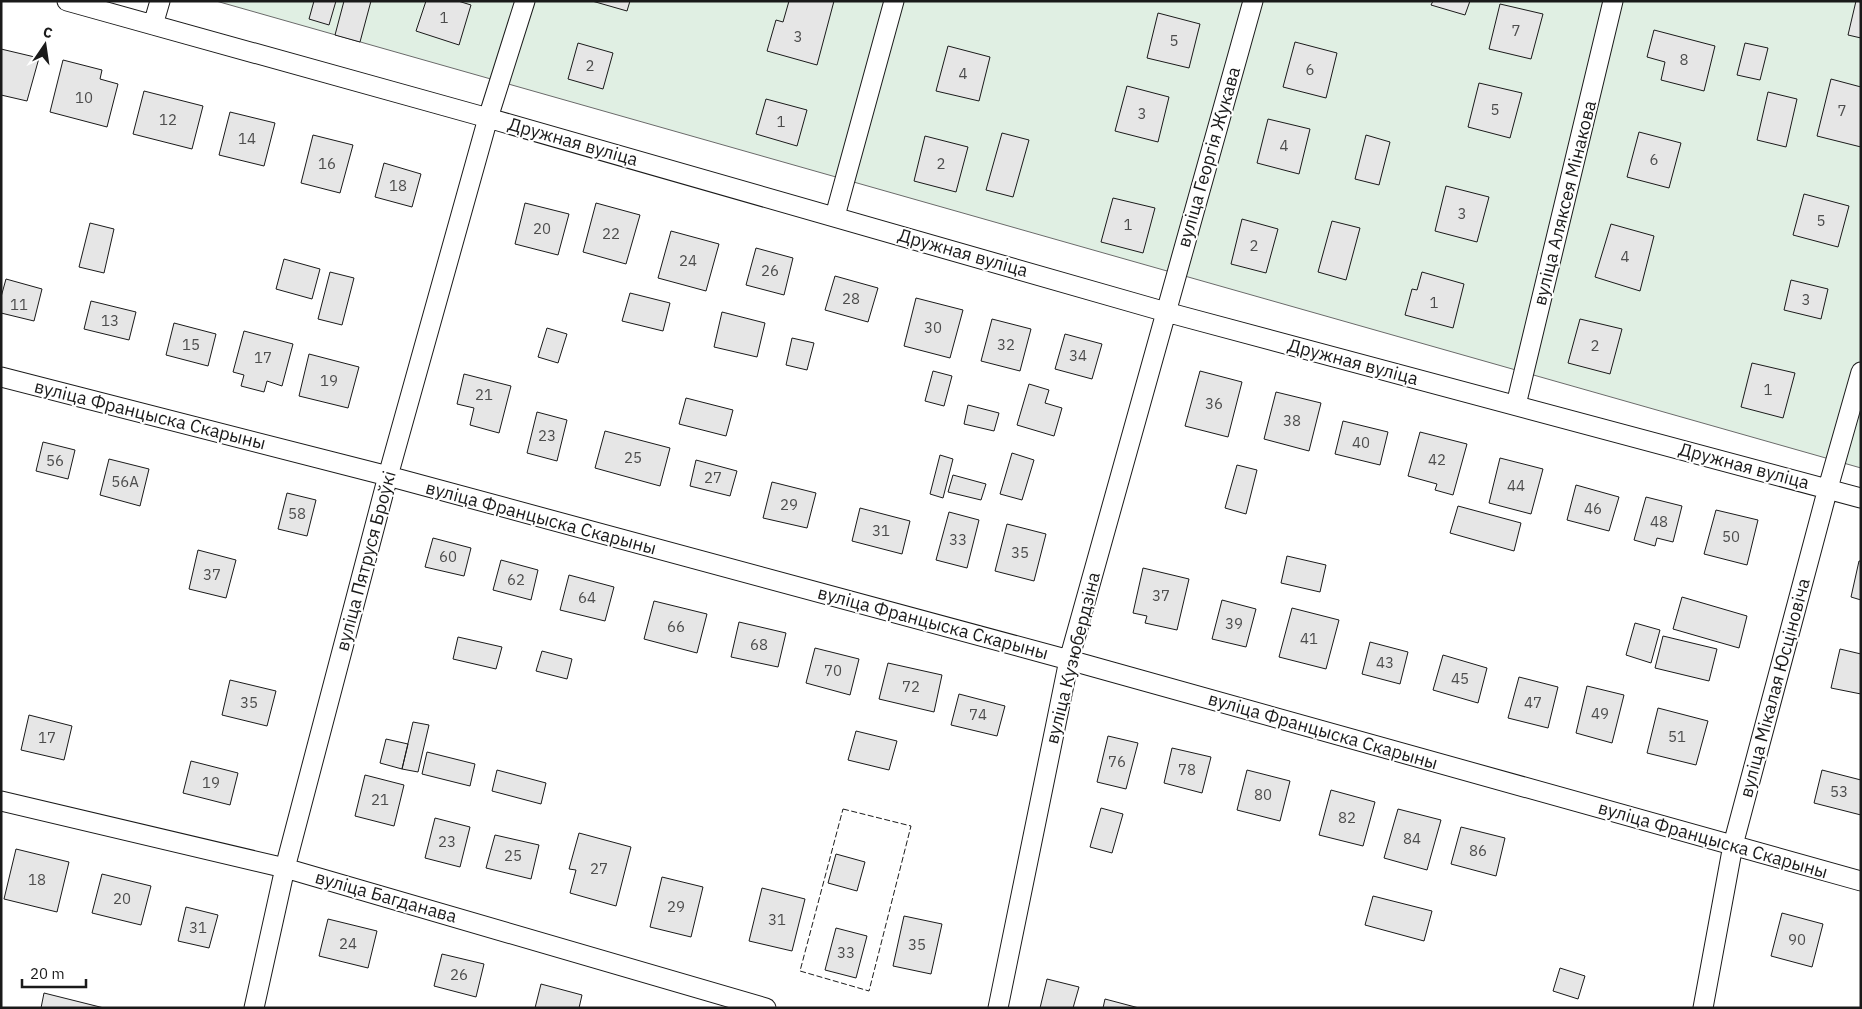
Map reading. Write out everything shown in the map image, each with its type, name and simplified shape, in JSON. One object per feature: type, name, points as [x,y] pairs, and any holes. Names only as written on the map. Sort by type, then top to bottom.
[{"type":"street","name":"Дружная вуліца","points":[[67,1],[835,216],[1166,312],[1861,498]]},
{"type":"street","points":[[153,25],[160,1]]},
{"type":"street","name":"вуліца Пятруся Броўкі","points":[[254,1008],[285,868],[388,476],[488,118],[525,1]]},
{"type":"street","points":[[835,216],[894,1]]},
{"type":"street","name":"вуліца Георгія Жукава","points":[[1166,312],[1252,1]]},
{"type":"street","name":"вуліца Аляксея Мінакова","points":[[1516,405],[1613,1]]},
{"type":"street","name":"вуліца Кузюбердзіна","points":[[998,1008],[1069,660],[1166,312]]},
{"type":"street","name":"вуліца Мікалая Юсціновіча","points":[[1703,1008],[1733,845],[1828,488],[1861,372]]},
{"type":"street","name":"вуліца Францыска Скарыны","points":[[1,377],[388,476],[1069,660],[1861,880]]},
{"type":"street","name":"вуліца Багданава","points":[[1,801],[285,868],[766,1008]]},
{"type":"green space","points":[[216,1],[1861,1],[1861,468]]},
{"type":"building","points":[[314,1],[336,1],[329,25],[309,19]]},
{"type":"building","points":[[344,1],[371,1],[360,42],[335,35]]},
{"type":"building","points":[[426,1],[458,1],[471,5],[459,45],[416,31]]},
{"type":"building","points":[[592,1],[630,1],[627,11]]},
{"type":"building","points":[[789,1],[834,1],[817,65],[767,51],[776,20],[783,22]]},
{"type":"building","points":[[1433,1],[1470,1],[1465,15],[1431,5]]},
{"type":"building","points":[[1856,1],[1861,2],[1861,38],[1848,35]]},
{"type":"building","points":[[1500,4],[1543,14],[1531,59],[1489,49]]},
{"type":"building","points":[[1158,13],[1200,24],[1189,68],[1147,58]]},
{"type":"building","points":[[1654,30],[1715,46],[1704,91],[1661,80],[1665,62],[1647,57]]},
{"type":"building","points":[[1295,42],[1337,53],[1326,98],[1283,87]]},
{"type":"building","points":[[578,43],[613,53],[603,89],[568,79]]},
{"type":"building","points":[[1745,43],[1768,48],[1760,80],[1737,75]]},
{"type":"building","points":[[948,46],[990,57],[979,101],[936,91]]},
{"type":"building","points":[[1,49],[39,58],[27,101],[1,95]]},
{"type":"building","points":[[63,60],[102,70],[100,79],[118,84],[107,127],[50,112]]},
{"type":"building","points":[[1831,79],[1861,87],[1861,147],[1817,136]]},
{"type":"building","points":[[1479,83],[1522,93],[1510,138],[1468,127]]},
{"type":"building","points":[[1127,86],[1169,97],[1158,142],[1115,131]]},
{"type":"building","points":[[144,91],[203,106],[192,149],[133,134]]},
{"type":"building","points":[[1768,92],[1797,99],[1786,147],[1757,140]]},
{"type":"building","points":[[766,99],[807,110],[797,146],[756,134]]},
{"type":"building","points":[[230,112],[275,123],[264,166],[219,155]]},
{"type":"building","points":[[1268,119],[1310,129],[1299,174],[1257,163]]},
{"type":"building","points":[[1639,132],[1681,143],[1669,188],[1627,177]]},
{"type":"building","points":[[1002,133],[1029,140],[1013,197],[986,190]]},
{"type":"building","points":[[313,135],[353,145],[340,193],[301,183]]},
{"type":"building","points":[[1366,135],[1390,142],[1379,185],[1355,179]]},
{"type":"building","points":[[925,136],[968,147],[956,192],[914,181]]},
{"type":"building","points":[[384,163],[421,174],[412,207],[375,197]]},
{"type":"building","points":[[1446,186],[1489,197],[1477,242],[1435,231]]},
{"type":"building","points":[[1804,194],[1849,206],[1838,247],[1793,235]]},
{"type":"building","points":[[1113,198],[1155,208],[1143,253],[1101,242]]},
{"type":"building","points":[[525,203],[569,214],[558,255],[515,244]]},
{"type":"building","points":[[596,203],[640,215],[626,264],[583,252]]},
{"type":"building","points":[[1242,219],[1278,229],[1266,273],[1231,264]]},
{"type":"building","points":[[1332,221],[1360,228],[1346,280],[1318,272]]},
{"type":"building","points":[[90,223],[114,229],[104,273],[79,267]]},
{"type":"building","points":[[1611,224],[1654,236],[1640,291],[1595,277]]},
{"type":"building","points":[[671,231],[719,244],[706,291],[658,278]]},
{"type":"building","points":[[756,248],[793,258],[784,295],[746,285]]},
{"type":"building","points":[[284,259],[320,269],[312,299],[276,289]]},
{"type":"building","points":[[330,272],[354,278],[342,325],[318,319]]},
{"type":"building","points":[[1422,272],[1464,284],[1453,328],[1405,315],[1412,289],[1417,290]]},
{"type":"building","points":[[835,276],[878,288],[868,322],[825,310]]},
{"type":"building","points":[[6,279],[42,289],[34,321],[1,313],[1,297]]},
{"type":"building","points":[[1791,280],[1828,289],[1821,319],[1784,310]]},
{"type":"building","points":[[630,293],[670,303],[663,331],[622,321]]},
{"type":"building","points":[[916,298],[963,310],[950,358],[904,346]]},
{"type":"building","points":[[91,301],[136,312],[129,340],[84,329]]},
{"type":"building","points":[[722,312],[765,323],[757,357],[714,347]]},
{"type":"building","points":[[992,319],[1031,329],[1020,371],[981,361]]},
{"type":"building","points":[[1580,319],[1622,329],[1610,374],[1568,363]]},
{"type":"building","points":[[174,323],[216,334],[208,366],[166,355]]},
{"type":"building","points":[[547,328],[567,334],[558,363],[538,357]]},
{"type":"building","points":[[244,331],[293,344],[282,386],[267,381],[264,392],[241,386],[244,375],[233,372]]},
{"type":"building","points":[[1065,334],[1102,344],[1092,379],[1055,369]]},
{"type":"building","points":[[792,338],[814,343],[807,370],[786,365]]},
{"type":"building","points":[[309,354],[359,367],[348,408],[299,396]]},
{"type":"building","points":[[1752,363],[1795,373],[1783,418],[1741,407]]},
{"type":"building","points":[[933,371],[952,376],[944,406],[925,401]]},
{"type":"building","points":[[1200,371],[1242,382],[1228,437],[1185,426]]},
{"type":"building","points":[[464,374],[511,386],[499,433],[470,425],[474,408],[457,404]]},
{"type":"building","points":[[1029,384],[1049,390],[1045,403],[1062,408],[1054,436],[1017,425]]},
{"type":"building","points":[[1276,392],[1321,403],[1309,451],[1264,439]]},
{"type":"building","points":[[686,398],[733,410],[726,436],[679,424]]},
{"type":"building","points":[[968,405],[999,413],[994,431],[964,424]]},
{"type":"building","points":[[537,412],[567,420],[557,461],[527,453]]},
{"type":"building","points":[[1343,421],[1388,432],[1380,465],[1335,454]]},
{"type":"building","points":[[605,431],[670,448],[660,486],[595,468]]},
{"type":"building","points":[[1420,432],[1467,444],[1453,495],[1435,490],[1437,484],[1408,476]]},
{"type":"building","points":[[43,442],[75,450],[68,479],[36,471]]},
{"type":"building","points":[[1012,453],[1034,460],[1022,500],[1000,494]]},
{"type":"building","points":[[940,455],[953,459],[943,498],[930,494]]},
{"type":"building","points":[[1500,458],[1543,469],[1531,514],[1489,503]]},
{"type":"building","points":[[109,459],[149,469],[140,506],[100,495]]},
{"type":"building","points":[[696,460],[737,471],[730,496],[690,486]]},
{"type":"building","points":[[1237,465],[1257,470],[1246,514],[1225,508]]},
{"type":"building","points":[[953,475],[986,484],[981,500],[948,492]]},
{"type":"building","points":[[772,482],[816,493],[807,528],[763,518]]},
{"type":"building","points":[[1576,485],[1619,497],[1609,531],[1567,520]]},
{"type":"building","points":[[287,493],[316,500],[307,536],[278,529]]},
{"type":"building","points":[[1646,497],[1682,506],[1673,542],[1657,538],[1655,546],[1634,540]]},
{"type":"building","points":[[1458,506],[1521,523],[1514,551],[1450,533]]},
{"type":"building","points":[[860,508],[910,521],[902,554],[852,541]]},
{"type":"building","points":[[1716,510],[1758,520],[1747,565],[1704,554]]},
{"type":"building","points":[[949,512],[979,520],[967,568],[936,560]]},
{"type":"building","points":[[1007,524],[1046,534],[1034,581],[995,571]]},
{"type":"building","points":[[433,538],[471,548],[464,576],[425,567]]},
{"type":"building","points":[[198,550],[236,560],[226,598],[189,589]]},
{"type":"building","points":[[1287,556],[1326,565],[1320,592],[1281,583]]},
{"type":"building","points":[[501,560],[538,570],[531,600],[493,590]]},
{"type":"building","points":[[1859,561],[1861,561],[1861,600],[1851,597]]},
{"type":"building","points":[[1143,568],[1189,579],[1177,630],[1145,623],[1147,616],[1133,613]]},
{"type":"building","points":[[569,575],[614,587],[605,621],[560,610]]},
{"type":"building","points":[[1682,597],[1747,616],[1739,648],[1673,629]]},
{"type":"building","points":[[1222,600],[1256,609],[1246,647],[1212,639]]},
{"type":"building","points":[[654,601],[707,614],[697,653],[644,639]]},
{"type":"building","points":[[1292,608],[1339,620],[1326,669],[1279,657]]},
{"type":"building","points":[[739,622],[786,633],[778,667],[731,657]]},
{"type":"building","points":[[1635,623],[1660,630],[1651,663],[1626,655]]},
{"type":"building","points":[[1663,636],[1717,649],[1709,681],[1655,668]]},
{"type":"building","points":[[458,637],[502,647],[496,669],[453,659]]},
{"type":"building","points":[[1370,642],[1408,652],[1400,684],[1362,674]]},
{"type":"building","points":[[815,648],[859,659],[850,695],[806,683]]},
{"type":"building","points":[[1840,649],[1861,654],[1861,694],[1831,688]]},
{"type":"building","points":[[542,651],[572,659],[567,679],[536,671]]},
{"type":"building","points":[[1443,655],[1487,668],[1478,703],[1433,690]]},
{"type":"building","points":[[888,663],[942,675],[934,712],[879,699]]},
{"type":"building","points":[[1519,677],[1558,687],[1548,728],[1508,718]]},
{"type":"building","points":[[230,680],[276,691],[267,726],[222,715]]},
{"type":"building","points":[[1587,686],[1624,695],[1612,743],[1576,733]]},
{"type":"building","points":[[959,694],[1005,706],[997,736],[951,725]]},
{"type":"building","points":[[1658,708],[1708,721],[1696,765],[1647,753]]},
{"type":"building","points":[[29,715],[72,726],[64,760],[21,750]]},
{"type":"building","points":[[413,722],[429,725],[418,772],[402,769]]},
{"type":"building","points":[[856,731],[897,741],[889,770],[848,760]]},
{"type":"building","points":[[1108,736],[1138,743],[1126,789],[1097,782]]},
{"type":"building","points":[[386,739],[408,744],[402,769],[380,763]]},
{"type":"building","points":[[1172,748],[1211,757],[1202,793],[1164,783]]},
{"type":"building","points":[[427,752],[475,764],[470,786],[422,774]]},
{"type":"building","points":[[191,761],[238,773],[230,805],[183,793]]},
{"type":"building","points":[[497,770],[546,783],[541,804],[492,791]]},
{"type":"building","points":[[1247,770],[1290,781],[1280,821],[1237,810]]},
{"type":"building","points":[[1822,770],[1861,780],[1861,815],[1814,803]]},
{"type":"building","points":[[365,775],[404,785],[394,826],[355,816]]},
{"type":"building","points":[[1331,790],[1375,802],[1363,846],[1319,835]]},
{"type":"building","points":[[1101,808],[1123,814],[1112,853],[1090,847]]},
{"type":"building","points":[[1398,809],[1441,820],[1427,870],[1384,858]]},
{"type":"building","points":[[435,818],[470,827],[460,867],[425,858]]},
{"type":"building","points":[[1461,827],[1505,838],[1496,876],[1451,864]]},
{"type":"building","points":[[579,833],[631,847],[616,906],[570,893],[576,870],[569,869]]},
{"type":"building","points":[[495,835],[539,845],[531,879],[486,868]]},
{"type":"building","points":[[16,849],[69,862],[57,912],[4,899]]},
{"type":"building","points":[[836,854],[865,862],[857,891],[828,883]]},
{"type":"building","points":[[102,874],[151,886],[141,925],[92,913]]},
{"type":"building","points":[[662,877],[703,887],[691,937],[650,927]]},
{"type":"building","points":[[762,888],[805,899],[792,951],[749,941]]},
{"type":"building","points":[[1373,896],[1432,911],[1424,941],[1365,925]]},
{"type":"building","points":[[186,907],[218,915],[209,948],[178,941]]},
{"type":"building","points":[[1782,913],[1823,924],[1812,967],[1771,956]]},
{"type":"building","points":[[904,916],[942,924],[931,974],[893,966]]},
{"type":"building","points":[[328,919],[377,931],[368,968],[319,956]]},
{"type":"building","points":[[836,928],[867,936],[856,978],[825,970]]},
{"type":"building","points":[[442,954],[484,964],[476,997],[434,986]]},
{"type":"building","points":[[1560,968],[1585,976],[1578,999],[1553,991]]},
{"type":"building","points":[[1047,979],[1079,987],[1073,1008],[1040,1008]]},
{"type":"building","points":[[541,984],[582,995],[579,1008],[535,1008]]},
{"type":"building","points":[[44,993],[104,1008],[41,1008]]},
{"type":"building","points":[[1105,999],[1139,1008],[1103,1008]]},
{"type":"fence","points":[[843,809],[911,826],[869,991],[800,971],[843,809]]}]
